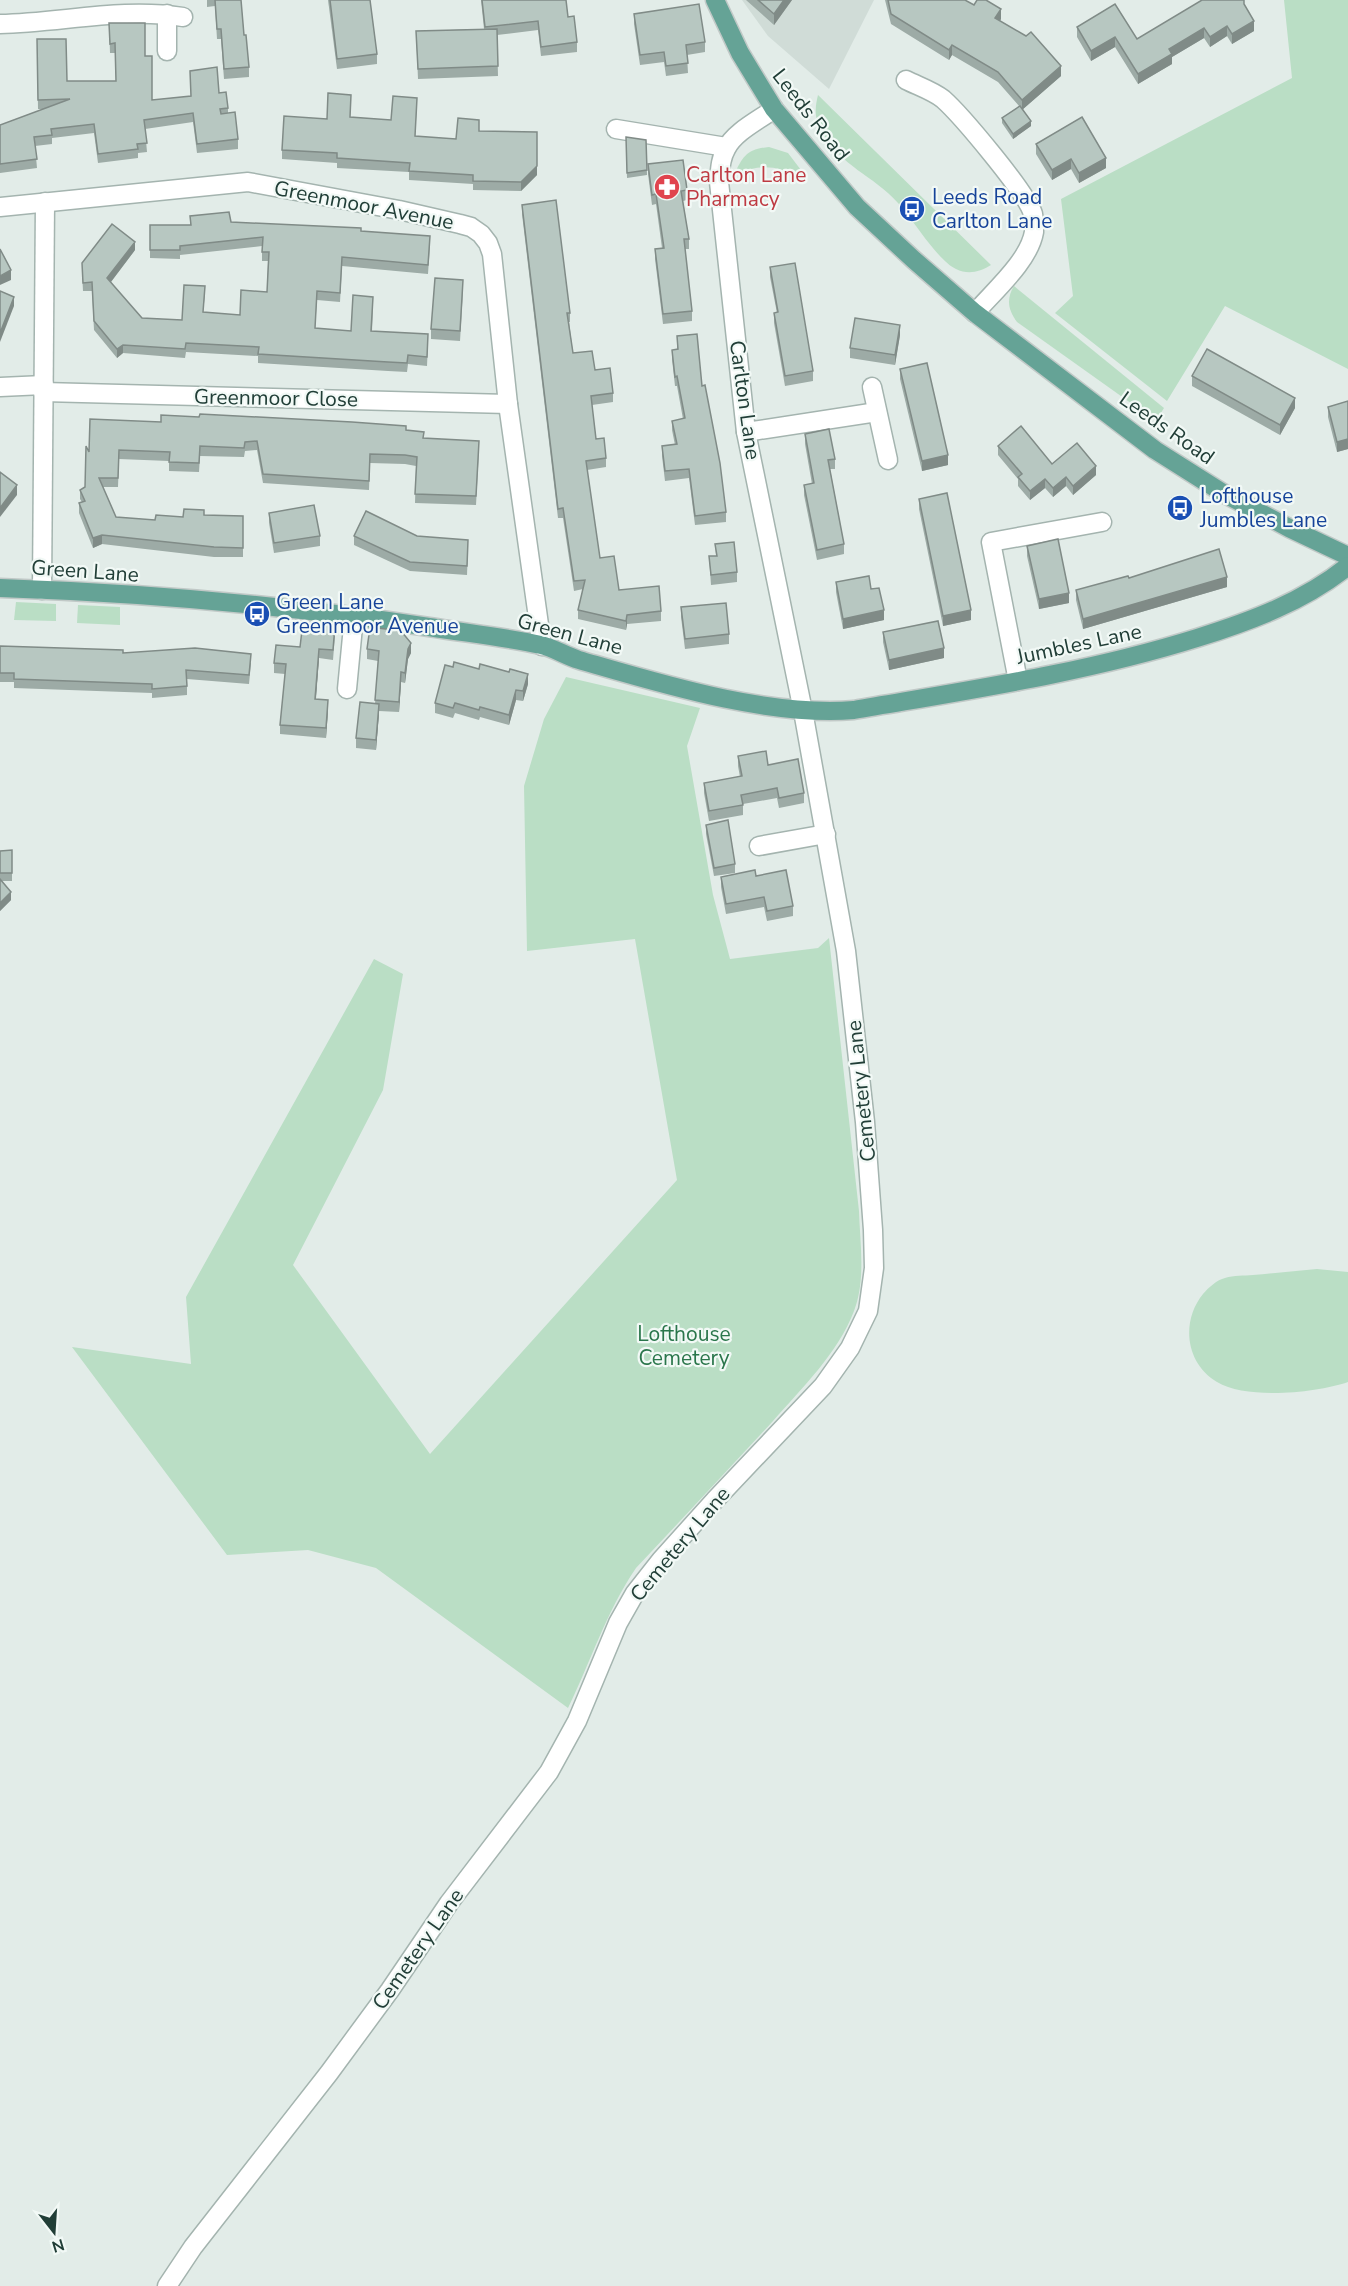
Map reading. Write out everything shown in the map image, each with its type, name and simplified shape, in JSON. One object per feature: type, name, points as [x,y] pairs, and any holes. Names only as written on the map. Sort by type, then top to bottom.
[{"type":"main road","name":"Leeds Road","points":[[715,0],[740,53],[774,109],[857,207],[975,313],[1155,450],[1223,493],[1348,556]]},
{"type":"main road","name":"Jumbles Lane","points":[[803,711],[854,710],[1082,669],[1151,652],[1239,624],[1303,596],[1331,580],[1348,566]]},
{"type":"main road","name":"Green Lane","points":[[0,588],[252,605],[354,616],[542,645],[576,659],[705,694],[803,711]]},
{"type":"street","points":[[0,24],[30,24],[129,13],[175,16],[167,51]]},
{"type":"street","points":[[906,80],[942,99],[963,120],[1026,200],[1033,214],[1034,230],[1030,246],[1022,259],[975,313]]},
{"type":"street","points":[[616,129],[726,147],[742,132],[774,109]]},
{"type":"street","name":"Carlton Lane","points":[[726,147],[721,162],[719,182],[747,432],[803,711]]},
{"type":"street","name":"Greenmoor Avenue","points":[[0,207],[248,182],[399,210],[471,227],[480,234],[488,243],[492,254],[508,404],[542,645]]},
{"type":"street","points":[[42,590],[45,202]]},
{"type":"street","name":"Greenmoor Close","points":[[0,387],[508,404]]},
{"type":"street","points":[[872,387],[888,460]]},
{"type":"street","points":[[747,432],[877,412]]},
{"type":"street","points":[[1018,681],[991,542],[1102,522]]},
{"type":"street","points":[[346,689],[354,616]]},
{"type":"street","name":"Cemetery Lane","points":[[167,2286],[192,2247],[329,2073],[390,1990],[449,1903],[549,1772],[577,1721],[618,1623],[635,1593],[661,1560],[715,1500],[823,1386],[850,1348],[868,1311],[874,1268],[865,1122],[846,951],[803,711]]},
{"type":"street","points":[[759,846],[826,834]]},
{"type":"shaded area","points":[[742,0],[874,0],[829,89],[768,36]]},
{"type":"green space","points":[[1284,0],[1348,0],[1348,369],[1225,306],[1167,401],[1055,313],[1073,296],[1061,199],[1292,78]]},
{"type":"green space","points":[[818,95],[991,265],[978,271],[965,272],[956,269],[941,257],[898,203],[848,162],[829,143],[817,122]]},
{"type":"green space","points":[[769,147],[788,153],[804,174],[800,177],[767,167],[734,175],[747,155]]},
{"type":"green space","points":[[1014,286],[1164,408],[1156,421],[1017,322],[1009,304]]},
{"type":"green space","points":[[16,602],[56,604],[56,621],[14,620]]},
{"type":"green space","points":[[78,605],[120,607],[120,625],[77,623]]},
{"type":"green space","name":"Lofthouse Cemetery","points":[[566,677],[700,708],[687,746],[713,895],[730,959],[818,948],[829,938],[859,1211],[861,1261],[858,1299],[839,1341],[796,1396],[636,1568],[607,1619],[568,1708],[376,1568],[308,1550],[227,1555],[72,1347],[191,1364],[186,1297],[374,959],[403,974],[383,1090],[293,1265],[430,1454],[677,1180],[635,939],[527,951],[524,786],[544,719]]},
{"type":"green space","points":[[1317,1269],[1348,1272],[1348,1382],[1300,1392],[1263,1393],[1230,1388],[1206,1374],[1193,1353],[1189,1329],[1196,1305],[1213,1284],[1232,1276]]},
{"type":"building","points":[[215,0],[241,0],[249,67],[224,69],[221,29],[217,29]]},
{"type":"building","points":[[330,0],[370,0],[377,54],[337,59]]},
{"type":"building","points":[[482,0],[566,0],[568,17],[574,16],[577,42],[541,47],[538,21],[485,27]]},
{"type":"building","points":[[758,0],[784,0],[774,14]]},
{"type":"building","points":[[888,0],[965,0],[974,5],[977,0],[986,0],[1001,9],[995,18],[1026,36],[1031,32],[1061,66],[1022,100],[998,72],[952,45],[949,50],[891,14]]},
{"type":"building","points":[[1202,0],[1244,0],[1254,21],[1232,34],[1227,26],[1210,37],[1204,28],[1169,49],[1172,54],[1138,74],[1115,37],[1091,51],[1077,27],[1115,4],[1137,39]]},
{"type":"building","points":[[699,4],[705,42],[686,45],[688,63],[666,66],[664,52],[640,55],[634,14]]},
{"type":"building","points":[[109,23],[145,23],[145,56],[152,56],[152,100],[191,96],[190,71],[217,67],[219,93],[226,92],[228,108],[220,109],[221,114],[235,112],[238,139],[197,144],[193,113],[144,120],[147,143],[137,144],[138,149],[98,154],[94,124],[51,129],[52,135],[34,137],[37,159],[0,164],[0,125],[70,99],[38,100],[37,39],[66,39],[67,81],[116,81],[115,43],[110,44]]},
{"type":"building","points":[[497,29],[498,66],[418,69],[416,31]]},
{"type":"building","points":[[328,93],[351,95],[350,117],[391,120],[393,96],[417,98],[415,136],[456,139],[458,118],[479,120],[479,131],[537,132],[537,166],[521,182],[473,181],[473,175],[409,171],[410,163],[337,158],[337,153],[282,150],[284,116],[327,119]]},
{"type":"building","points":[[1020,106],[1031,121],[1013,134],[1002,118]]},
{"type":"building","points":[[1082,117],[1106,158],[1079,173],[1071,159],[1052,170],[1036,144]]},
{"type":"building","points":[[626,137],[646,140],[647,170],[627,173]]},
{"type":"building","points":[[683,160],[687,190],[681,191],[689,239],[684,239],[692,311],[663,314],[655,249],[664,248],[656,194],[652,195],[648,164]]},
{"type":"building","points":[[556,200],[573,353],[592,351],[595,370],[610,368],[613,393],[591,396],[596,439],[604,438],[606,458],[586,461],[600,558],[614,556],[619,590],[659,586],[661,611],[627,615],[626,621],[578,610],[585,580],[574,581],[563,508],[558,509],[522,205]]},
{"type":"building","points":[[229,212],[231,222],[361,228],[361,231],[430,236],[428,265],[342,257],[340,293],[317,291],[315,328],[351,331],[353,295],[373,297],[371,331],[428,334],[427,357],[408,355],[407,363],[388,362],[258,354],[259,347],[186,343],[185,349],[123,345],[117,349],[94,321],[92,282],[83,283],[82,263],[112,224],[135,242],[107,278],[142,318],[182,320],[184,285],[205,286],[203,312],[240,315],[241,290],[267,292],[269,252],[262,252],[263,237],[180,246],[180,250],[150,250],[150,225],[191,225],[190,216]]},
{"type":"building","points":[[0,249],[11,270],[0,276]]},
{"type":"building","points":[[795,263],[813,371],[785,376],[774,313],[778,312],[770,267]]},
{"type":"building","points":[[435,278],[463,280],[460,331],[431,329]]},
{"type":"building","points":[[0,291],[14,297],[0,333]]},
{"type":"building","points":[[855,318],[900,325],[895,355],[850,348]]},
{"type":"building","points":[[697,334],[702,386],[705,385],[720,463],[726,512],[695,516],[689,469],[665,471],[662,446],[677,444],[672,421],[685,418],[677,376],[675,377],[672,350],[678,349],[677,336]]},
{"type":"building","points":[[1207,349],[1295,398],[1280,425],[1192,376]]},
{"type":"building","points":[[927,363],[948,455],[922,461],[900,369]]},
{"type":"building","points":[[1348,401],[1348,439],[1337,442],[1328,407]]},
{"type":"building","points":[[200,414],[406,426],[406,430],[424,432],[423,438],[479,441],[476,496],[415,494],[417,457],[405,455],[370,454],[369,481],[263,474],[257,441],[245,442],[244,448],[200,446],[199,463],[169,462],[170,452],[119,450],[118,478],[99,478],[116,517],[155,520],[156,515],[183,517],[184,509],[204,510],[204,515],[243,516],[243,548],[102,535],[93,538],[79,503],[85,501],[80,490],[85,487],[86,446],[89,452],[90,419],[161,422],[161,415],[199,417]]},
{"type":"building","points":[[1021,426],[1052,464],[1077,443],[1096,466],[1073,486],[1066,477],[1053,488],[1045,479],[1030,491],[1018,477],[1022,474],[998,446]]},
{"type":"building","points":[[829,429],[835,459],[828,460],[844,544],[817,550],[804,485],[814,483],[805,434]]},
{"type":"building","points":[[0,472],[17,485],[0,508]]},
{"type":"building","points":[[947,493],[971,610],[943,616],[919,499]]},
{"type":"building","points":[[314,505],[320,536],[274,543],[269,513]]},
{"type":"building","points":[[366,511],[417,536],[468,540],[467,566],[410,562],[354,536]]},
{"type":"building","points":[[1058,539],[1069,593],[1039,599],[1027,546]]},
{"type":"building","points":[[734,542],[737,572],[711,575],[709,556],[717,556],[715,544]]},
{"type":"building","points":[[1219,549],[1227,577],[1083,619],[1076,590],[1128,576],[1129,578]]},
{"type":"building","points":[[869,576],[871,589],[879,588],[884,610],[843,619],[836,582]]},
{"type":"building","points":[[726,603],[729,634],[685,639],[681,607]]},
{"type":"building","points":[[938,621],[944,648],[889,660],[883,632]]},
{"type":"building","points":[[303,622],[335,625],[333,650],[319,649],[315,699],[328,700],[326,728],[280,725],[286,664],[274,663],[276,645],[300,647]]},
{"type":"building","points":[[370,627],[401,631],[411,643],[405,673],[401,672],[399,702],[375,700],[379,651],[367,649]]},
{"type":"building","points":[[0,646],[123,650],[123,653],[195,648],[251,654],[249,675],[186,670],[187,686],[152,689],[152,684],[14,679],[14,673],[0,673]]},
{"type":"building","points":[[454,662],[479,669],[480,664],[509,672],[510,669],[528,674],[523,691],[516,690],[509,715],[480,707],[479,710],[455,703],[453,708],[435,703],[445,665],[453,667]]},
{"type":"building","points":[[360,702],[379,704],[376,740],[356,738]]},
{"type":"building","points":[[766,751],[768,765],[798,759],[804,793],[779,798],[777,788],[741,795],[743,805],[709,811],[704,783],[742,776],[738,756]]},
{"type":"building","points":[[728,820],[735,864],[714,868],[706,825]]},
{"type":"building","points":[[12,850],[12,873],[0,873],[0,851]]},
{"type":"building","points":[[755,870],[756,876],[786,870],[793,906],[767,911],[764,897],[726,904],[721,877]]},
{"type":"building","points":[[0,879],[11,892],[0,903]]},
{"type":"place","name":"Carlton Lane Pharmacy","points":[[667,187]]},
{"type":"place","name":"Leeds Road Carlton Lane","points":[[912,209]]},
{"type":"place","name":"Lofthouse Jumbles Lane","points":[[1180,508]]},
{"type":"place","name":"Green Lane Greenmoor Avenue","points":[[257,614]]}]
